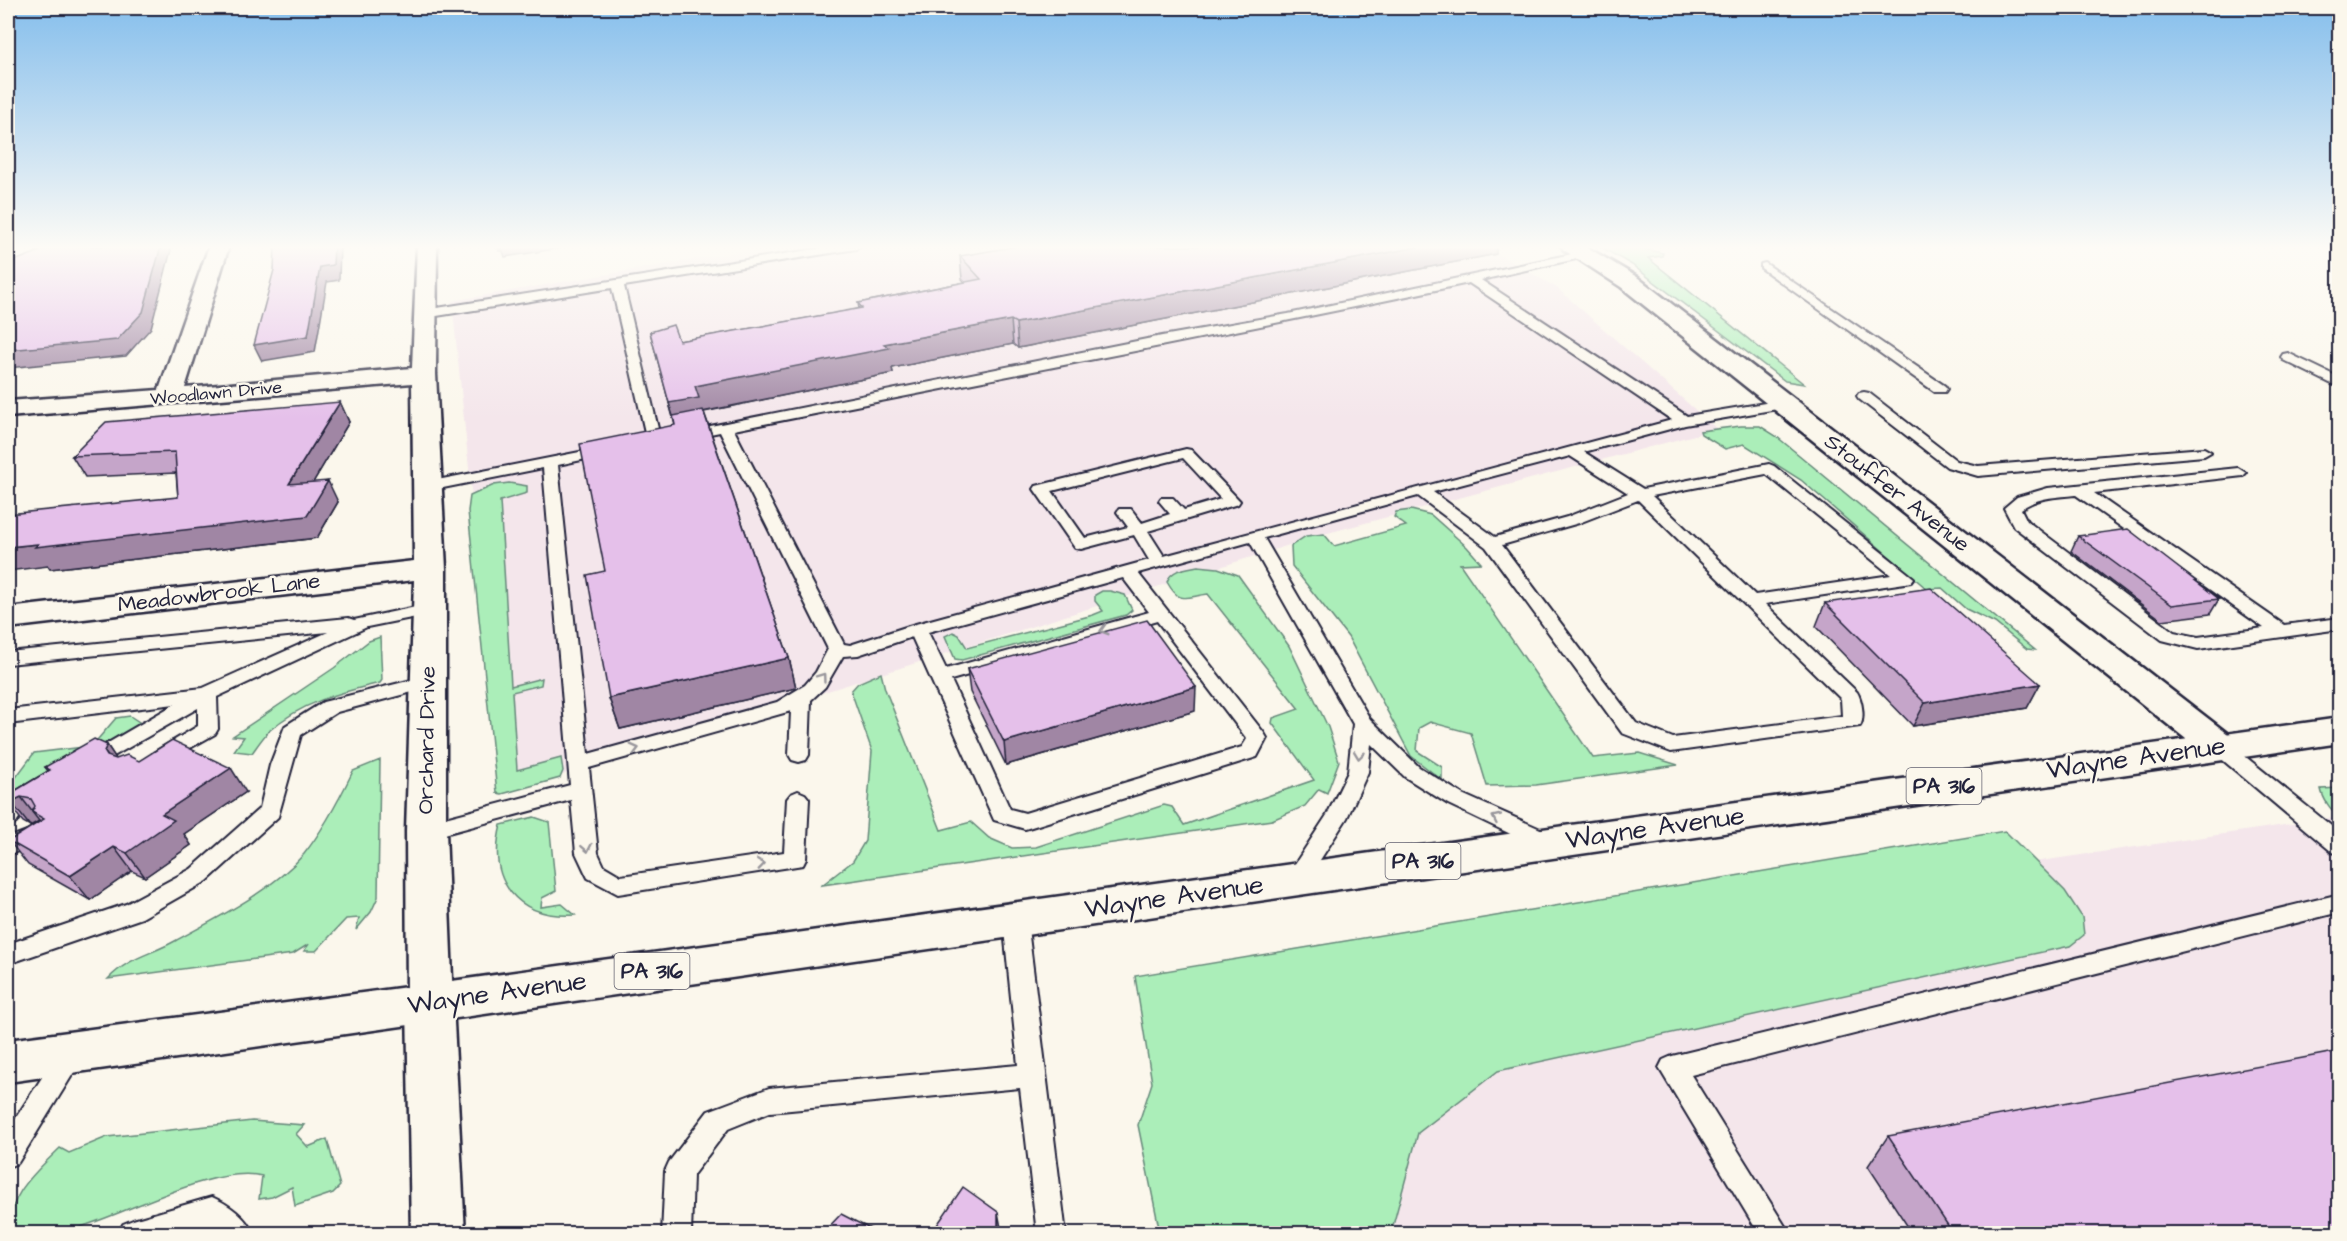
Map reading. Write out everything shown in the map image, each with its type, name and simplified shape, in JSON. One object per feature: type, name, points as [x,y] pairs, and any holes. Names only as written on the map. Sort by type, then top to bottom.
[{"type":"street","points":[[169,397],[200,304]]},
{"type":"street","name":"Orchard Drive","points":[[424,304],[424,374],[430,569],[426,831],[438,1233]]},
{"type":"street","name":"Stouffer Avenue","points":[[1657,304],[2219,746]]},
{"type":"street","name":"Woodlawn Drive","points":[[8,409],[424,374]]},
{"type":"street","name":"Meadowbrook Lane","points":[[8,618],[430,569]]},
{"type":"street","name":"Wayne Avenue","points":[[8,1061],[1015,920],[2340,730]]},
{"type":"lane","points":[[424,314],[489,304]]},
{"type":"lane","points":[[622,304],[659,440],[1354,304]]},
{"type":"lane","points":[[1509,304],[1684,421]]},
{"type":"lane","points":[[1819,304],[1940,389]]},
{"type":"lane","points":[[2288,357],[2340,384]]},
{"type":"lane","points":[[1863,396],[1952,464],[1964,469],[1978,471],[2204,452]]},
{"type":"lane","points":[[837,649],[850,651],[918,629],[1684,421],[1783,404]]},
{"type":"lane","points":[[725,427],[837,649]]},
{"type":"lane","points":[[428,486],[619,448]]},
{"type":"lane","points":[[1421,491],[1492,543],[1629,728],[1671,745],[1853,721],[1850,697],[1640,494],[1572,451]]},
{"type":"lane","points":[[1186,453],[1232,501],[1081,544],[1041,489],[1096,476],[1186,453]]},
{"type":"lane","points":[[550,462],[587,853],[596,872],[618,885],[795,859],[798,799]]},
{"type":"lane","points":[[1136,466],[1147,478]]},
{"type":"lane","points":[[1492,543],[1573,520],[1640,494],[1770,469],[1905,578],[1751,601]]},
{"type":"lane","points":[[2238,473],[2039,495],[2023,500],[2012,508],[2020,524],[2149,624],[2168,636],[2198,644],[2340,622]]},
{"type":"lane","points":[[1096,476],[1106,489]]},
{"type":"lane","points":[[2079,490],[2280,631]]},
{"type":"lane","points":[[1167,501],[1181,517]]},
{"type":"lane","points":[[1125,512],[1160,563]]},
{"type":"lane","points":[[1255,537],[1363,724],[1412,772],[1455,799],[1549,843]]},
{"type":"lane","points":[[918,629],[1002,814],[1025,821],[1250,752],[1257,738],[1128,572]]},
{"type":"lane","points":[[8,658],[362,623],[430,609]]},
{"type":"lane","points":[[940,677],[1161,614]]},
{"type":"lane","points":[[74,772],[207,694],[362,623]]},
{"type":"lane","points":[[578,765],[770,712],[801,700],[825,676],[837,649]]},
{"type":"lane","points":[[8,954],[134,911],[199,875],[270,812],[280,765],[292,731],[330,706],[428,682]]},
{"type":"lane","points":[[8,717],[207,694]]},
{"type":"lane","points":[[142,768],[208,729],[207,694]]},
{"type":"lane","points":[[799,755],[801,700]]},
{"type":"lane","points":[[1296,879],[1336,818],[1358,772],[1363,724]]},
{"type":"lane","points":[[2219,746],[2340,846]]},
{"type":"lane","points":[[8,817],[13,808],[54,784]]},
{"type":"lane","points":[[426,831],[581,790]]},
{"type":"lane","points":[[8,847],[26,841],[41,831]]},
{"type":"lane","points":[[1776,1233],[1672,1068],[2340,903]]},
{"type":"lane","points":[[1015,920],[1052,1233]]},
{"type":"lane","points":[[8,1154],[73,1052]]},
{"type":"lane","points":[[676,1233],[679,1171],[718,1120],[769,1100],[1032,1075]]},
{"type":"lane","points":[[133,1233],[212,1211],[239,1233]]},
{"type":"shaded area","points":[[452,304],[1575,304],[1717,429],[1324,534],[502,794]]},
{"type":"shaded area","points":[[2339,817],[2339,1233],[1221,1233],[1171,989]]},
{"type":"green space","points":[[1683,304],[1705,304],[1804,384],[1785,381]]},
{"type":"green space","points":[[1760,426],[1776,436],[2035,650],[2027,649],[1995,623],[1966,609],[1942,588],[1927,589],[1801,480],[1744,444],[1725,449],[1701,434],[1700,431]]},
{"type":"green space","points":[[509,483],[527,486],[527,493],[500,501],[511,686],[542,678],[541,685],[512,692],[517,770],[561,758],[563,771],[560,778],[502,794],[497,793],[468,511],[470,496],[494,485]]},
{"type":"green space","points":[[1411,510],[1431,515],[1467,547],[1481,563],[1460,564],[1593,758],[1639,753],[1678,765],[1536,785],[1487,786],[1471,733],[1430,722],[1419,728],[1417,751],[1442,767],[1442,780],[1411,756],[1348,637],[1292,566],[1291,546],[1306,536],[1324,534],[1334,546],[1406,526],[1394,517],[1396,512]]},
{"type":"green space","points":[[1198,566],[1218,568],[1238,575],[1289,646],[1328,727],[1339,761],[1327,793],[1319,789],[1305,806],[1272,820],[822,885],[853,861],[865,841],[872,751],[851,691],[858,683],[881,673],[885,689],[941,830],[971,822],[989,838],[1012,848],[1036,847],[1164,805],[1172,807],[1184,825],[1314,780],[1272,723],[1273,718],[1299,709],[1208,594],[1188,598],[1180,597],[1167,582],[1172,574]]},
{"type":"green space","points":[[1102,591],[1125,595],[1132,610],[1126,615],[962,660],[955,659],[945,636],[953,632],[959,635],[967,648],[1093,615],[1103,611],[1095,601],[1095,595]]},
{"type":"green space","points":[[380,637],[382,680],[380,683],[351,690],[307,706],[269,731],[252,753],[234,751],[244,737],[233,736],[334,668],[369,641]]},
{"type":"green space","points":[[130,716],[139,722],[134,730],[8,809],[8,788],[34,753],[92,746],[116,718]]},
{"type":"green space","points":[[380,760],[378,897],[371,912],[356,930],[359,918],[346,919],[316,951],[304,951],[309,944],[293,954],[108,979],[132,961],[166,946],[226,913],[276,880],[304,854],[331,814],[353,771]]},
{"type":"green space","points":[[2340,788],[2339,816],[2328,804],[2321,789]]},
{"type":"green space","points":[[534,817],[549,822],[556,891],[542,898],[541,907],[562,904],[575,915],[555,915],[522,903],[503,879],[498,845],[501,825]]},
{"type":"green space","points":[[2005,831],[2065,891],[2082,917],[2084,935],[2070,946],[1498,1071],[1418,1133],[1391,1233],[1160,1233],[1138,1125],[1152,1083],[1135,976]]},
{"type":"green space","points":[[252,1121],[304,1125],[296,1134],[308,1147],[327,1139],[340,1186],[333,1193],[295,1206],[292,1187],[272,1197],[259,1199],[262,1176],[241,1174],[190,1185],[107,1218],[60,1233],[43,1235],[14,1233],[11,1221],[12,1209],[17,1197],[33,1175],[60,1148],[69,1153],[107,1137]]},
{"type":"building","points":[[8,304],[145,304],[143,312],[117,340],[8,350]]},
{"type":"building","points":[[265,304],[314,304],[308,336],[254,345]]},
{"type":"building","points":[[859,304],[1117,304],[1016,323],[1011,320],[884,344],[889,348],[695,386],[699,398],[669,403],[650,332],[673,325],[679,341],[862,308]]},
{"type":"building","points":[[340,402],[289,484],[328,481],[307,516],[35,547],[38,544],[8,547],[8,514],[178,497],[175,452],[72,456],[106,422]]},
{"type":"building","points":[[703,410],[789,658],[609,698],[587,575],[605,571],[580,444],[675,425],[673,416]]},
{"type":"building","points":[[2128,529],[2219,599],[2172,605],[2078,536]]},
{"type":"building","points":[[1931,588],[2040,684],[1925,703],[1825,603]]},
{"type":"building","points":[[1147,620],[1196,687],[1004,742],[967,669]]},
{"type":"building","points":[[94,739],[107,745],[104,751],[107,756],[116,759],[127,755],[139,761],[172,740],[231,768],[162,814],[174,820],[127,853],[114,847],[70,876],[9,841],[44,819],[32,812],[35,806],[31,799],[21,797],[11,802],[8,800],[8,795],[50,770],[45,767]]},
{"type":"building","points":[[2340,1051],[2340,1233],[1953,1233],[1888,1136]]},
{"type":"building","points":[[963,1187],[998,1212],[998,1233],[900,1233],[933,1231]]},
{"type":"building","points":[[841,1214],[878,1233],[823,1233]]}]
